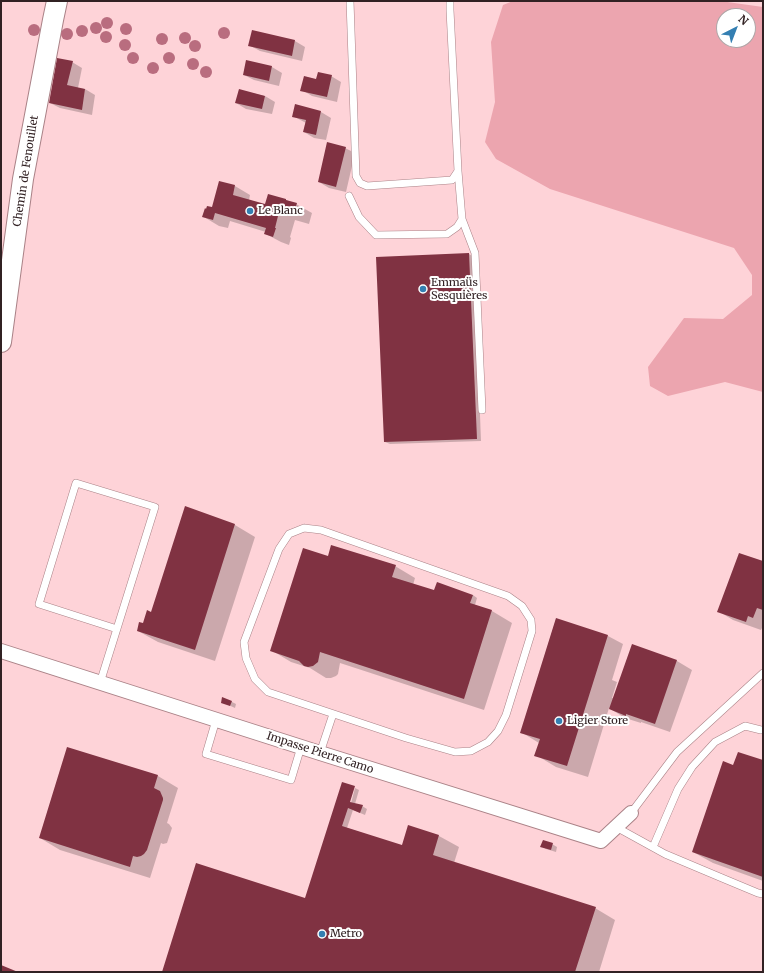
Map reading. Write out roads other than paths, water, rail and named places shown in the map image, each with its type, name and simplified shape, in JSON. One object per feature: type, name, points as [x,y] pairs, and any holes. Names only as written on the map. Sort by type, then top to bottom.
[{"type":"street","name":"Chemin de Fenouillet","points":[[2,331],[24,179],[52,20],[57,1]]},
{"type":"street","name":"Impasse Pierre Camo","points":[[1,651],[601,841],[631,813]]},
{"type":"lane","points":[[350,1],[356,176],[360,183],[367,186],[452,180],[458,171]]},
{"type":"lane","points":[[450,1],[458,171],[462,219],[475,253],[482,410]]},
{"type":"lane","points":[[349,196],[360,218],[376,235],[447,234],[457,227],[462,219]]},
{"type":"lane","points":[[100,683],[155,507],[76,483],[39,604],[116,629]]},
{"type":"lane","points":[[304,528],[321,530],[508,596],[522,606],[531,620],[532,631],[506,715],[498,731],[488,742],[471,751],[454,752],[332,714],[268,692],[255,679],[246,658],[244,642],[279,549],[289,534],[304,528]]},
{"type":"lane","points":[[631,813],[677,752],[763,673]]},
{"type":"lane","points":[[320,753],[332,714]]},
{"type":"lane","points":[[216,720],[206,754],[291,780],[301,747]]},
{"type":"lane","points":[[653,847],[678,789],[692,767],[701,757],[715,742],[745,726],[761,730]]},
{"type":"lane","points":[[616,827],[665,854],[763,894]]},
{"type":"place","name":"Le Blanc","points":[[250,211]]},
{"type":"place","name":"Emmaüs Sesquières","points":[[423,289]]},
{"type":"place","name":"Ligier Store","points":[[559,721]]},
{"type":"place","name":"Metro","points":[[322,934]]}]
